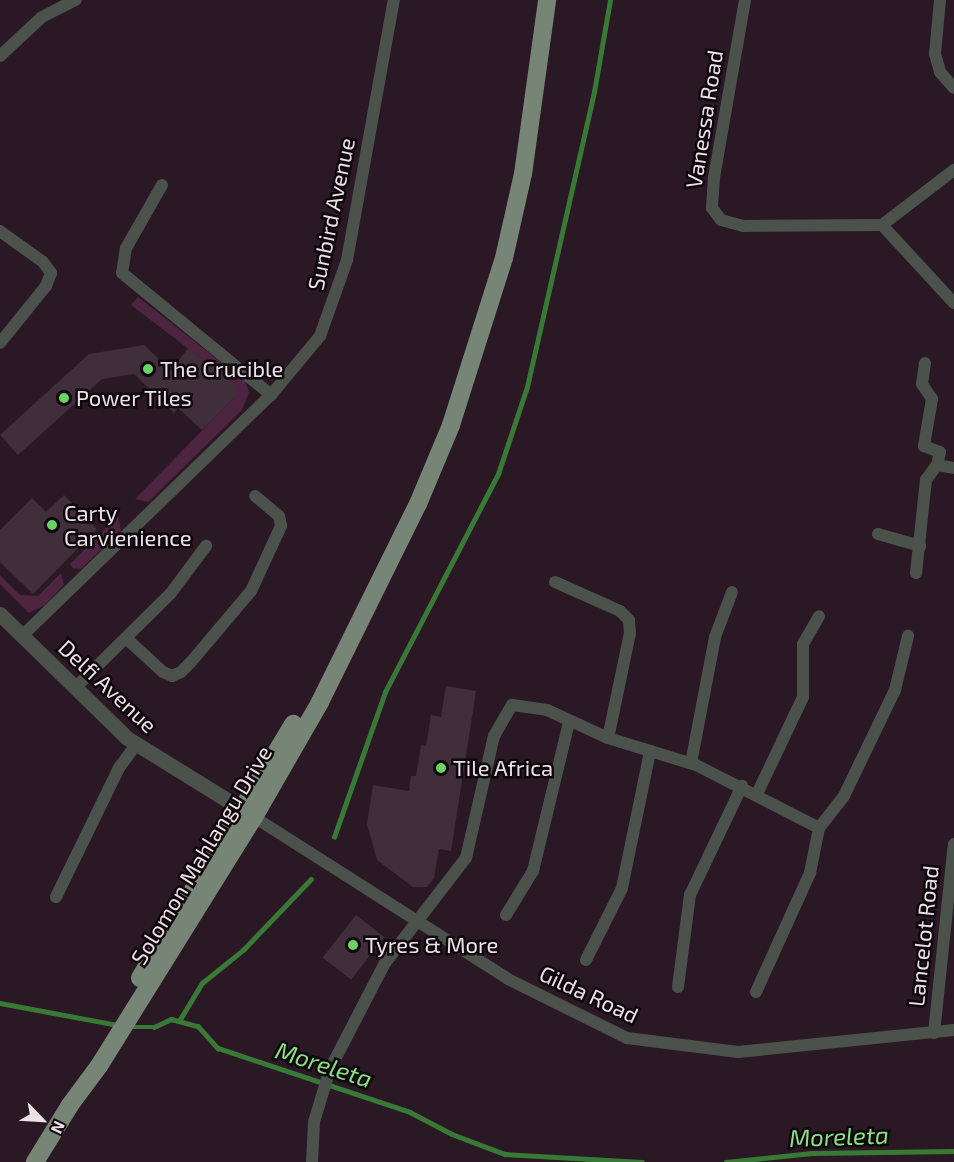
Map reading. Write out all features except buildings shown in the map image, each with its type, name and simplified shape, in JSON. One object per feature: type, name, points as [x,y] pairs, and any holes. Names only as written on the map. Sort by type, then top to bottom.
[{"type":"main road","name":"Solomon Mahlangu Drive","points":[[35,1162],[248,814],[306,702],[359,622],[418,504],[480,340],[523,174],[547,0]]},
{"type":"street","points":[[0,56],[42,17],[76,0]]},
{"type":"street","name":"Sunbird Avenue","points":[[22,636],[272,395],[320,336],[347,260],[394,0]]},
{"type":"street","name":"Vanessa Road","points":[[745,0],[718,151],[712,208],[721,220],[743,226],[882,225]]},
{"type":"street","points":[[940,0],[935,54],[940,72],[954,88]]},
{"type":"street","points":[[954,170],[882,225],[954,303]]},
{"type":"street","points":[[162,185],[126,248],[122,273],[272,395]]},
{"type":"street","points":[[0,231],[43,262],[51,273],[46,286],[0,343]]},
{"type":"street","points":[[916,573],[926,480],[938,465],[940,452],[924,446],[932,399],[922,384],[925,363]]},
{"type":"street","points":[[938,465],[954,468]]},
{"type":"street","points":[[126,638],[163,672],[172,676],[191,662],[251,591],[281,526],[279,516],[255,496]]},
{"type":"street","points":[[878,534],[920,546]]},
{"type":"street","points":[[75,688],[171,593],[206,546]]},
{"type":"street","points":[[555,582],[621,611],[629,620],[630,633],[608,738]]},
{"type":"street","points":[[691,763],[713,646],[732,592]]},
{"type":"street","name":"Delfi Avenue","points":[[0,614],[136,745],[248,814]]},
{"type":"street","points":[[757,794],[803,697],[803,644],[819,616]]},
{"type":"street","points":[[756,992],[810,873],[819,828],[844,796],[895,690],[908,636]]},
{"type":"street","points":[[312,1162],[317,1108],[330,1070],[372,983],[471,847],[494,736],[512,705],[547,710],[608,738],[691,763],[742,786],[819,828]]},
{"type":"street","points":[[506,915],[533,871],[569,722]]},
{"type":"street","points":[[56,897],[119,768],[136,745]]},
{"type":"street","points":[[586,960],[622,888],[650,751]]},
{"type":"street","points":[[678,987],[690,895],[742,786]]},
{"type":"street","name":"Gilda Road","points":[[248,814],[417,924],[557,1005],[627,1038],[738,1052],[954,1030]]},
{"type":"street","name":"Lancelot Road","points":[[934,1033],[954,844]]},
{"type":"shaded area","points":[[138,297],[245,381],[249,392],[242,410],[148,502],[135,499],[235,397],[235,384],[131,305]]},
{"type":"shaded area","points":[[118,516],[121,530],[81,569],[73,568],[70,564]]},
{"type":"shaded area","points":[[61,573],[64,585],[45,605],[29,613],[0,584],[0,575],[20,595],[38,596]]},
{"type":"waterway","points":[[334,837],[385,692],[498,474],[527,387],[594,92],[610,0]]},
{"type":"waterway","points":[[179,1021],[202,983],[243,950],[311,879]]},
{"type":"waterway","name":"Moreleta","points":[[0,1003],[118,1025]]},
{"type":"waterway","name":"Moreleta","points":[[130,1027],[154,1027],[171,1019],[198,1026],[218,1048],[410,1112],[452,1134],[505,1154],[642,1162]]},
{"type":"waterway","name":"Moreleta","points":[[726,1162],[812,1153],[954,1151]]},
{"type":"place","name":"The Crucible","points":[[148,369]]},
{"type":"place","name":"Power Tiles","points":[[64,398]]},
{"type":"place","name":"Carty Carvienience","points":[[52,525]]},
{"type":"place","name":"Tile Africa","points":[[441,768]]},
{"type":"place","name":"Tyres & More","points":[[353,945]]}]
